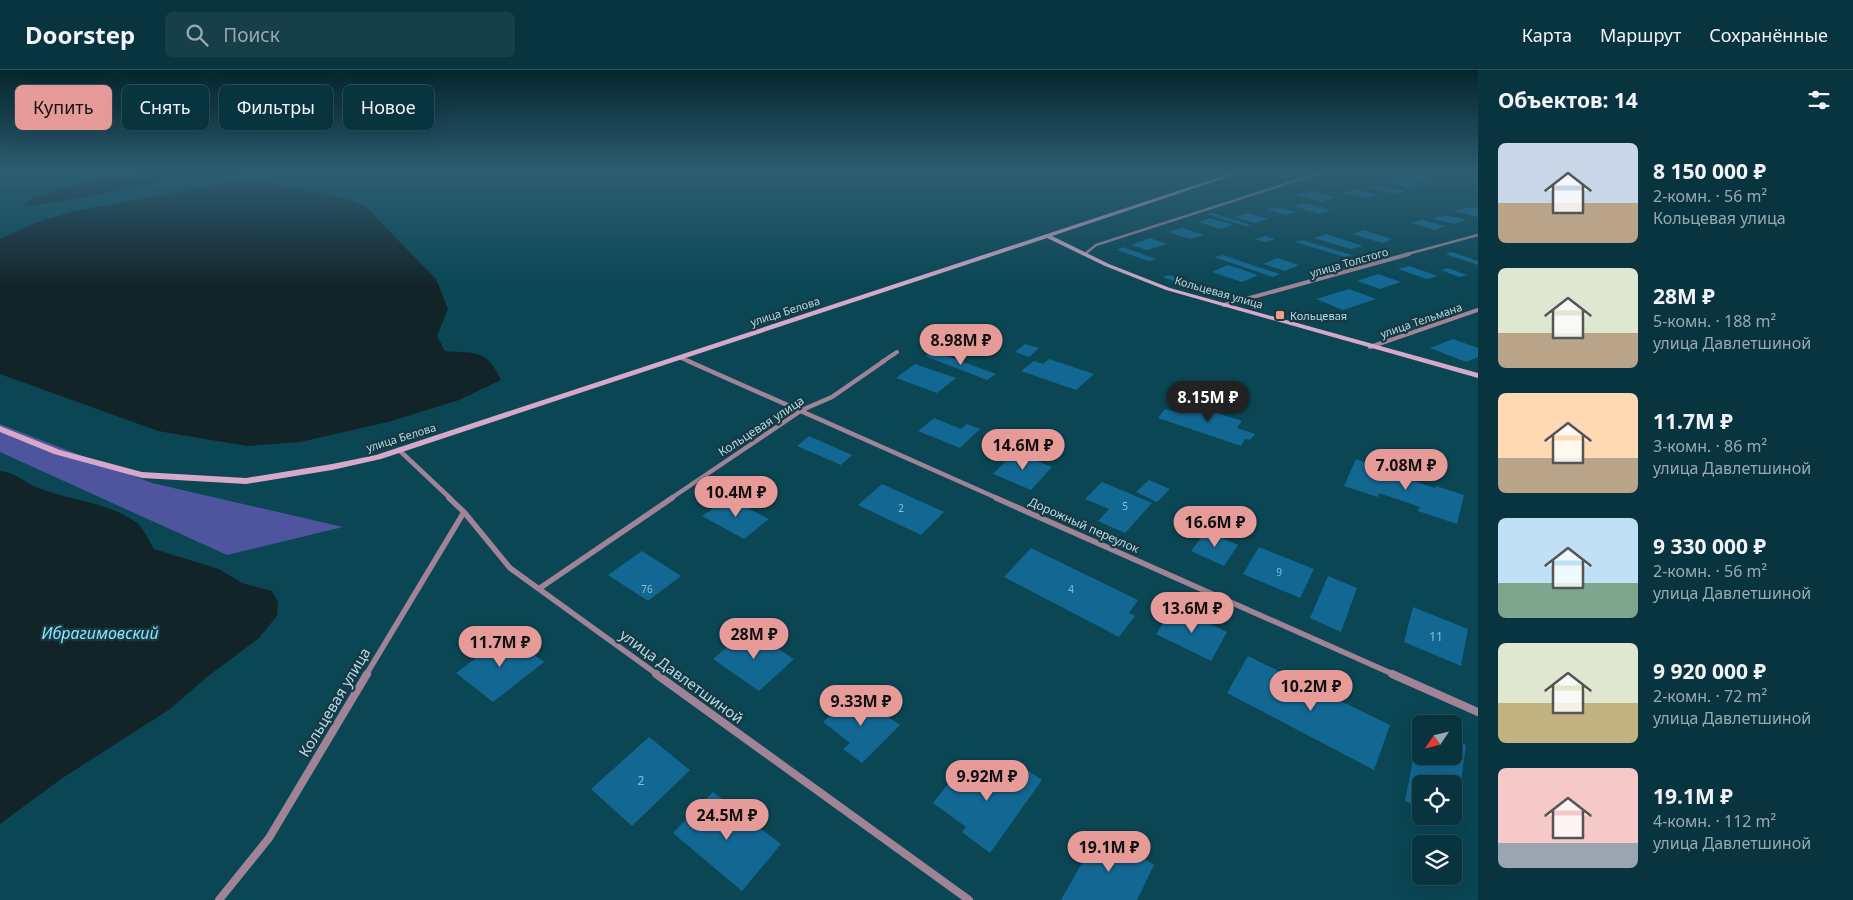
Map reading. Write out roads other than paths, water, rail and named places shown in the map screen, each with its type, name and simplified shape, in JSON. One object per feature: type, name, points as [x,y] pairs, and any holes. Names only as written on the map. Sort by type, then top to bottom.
[{"type":"main road","name":"улица Белова","points":[[0,429],[57,452],[142,475],[246,481],[332,467],[378,457],[1127,210]]},
{"type":"main road","name":"Кольцевая улица","points":[[1047,236],[1107,265],[1168,289],[1478,376]]},
{"type":"street","points":[[1085,254],[1096,245],[1206,210]]},
{"type":"street","name":"улица Толстого","points":[[1224,306],[1478,235]]},
{"type":"street","name":"улица Тельмана","points":[[1370,347],[1478,310]]},
{"type":"street","name":"Кольцевая улица","points":[[540,588],[802,410],[832,397],[897,352]]},
{"type":"street","name":"Дорожный переулок","points":[[681,358],[802,410],[1478,712]]},
{"type":"street","name":"улица Давлетшиной","points":[[399,450],[464,512],[510,568],[969,900]]},
{"type":"street","name":"Кольцевая улица","points":[[220,900],[269,838],[464,512]]},
{"type":"water","points":[[82,210],[369,210],[436,279],[448,309],[437,336],[445,351],[472,353],[485,358],[496,370],[501,380],[459,400],[388,422],[300,442],[247,446],[158,431],[0,374],[0,239],[33,224]]},
{"type":"water","name":"Ибрагимовский","points":[[0,471],[10,473],[34,486],[51,492],[114,510],[137,523],[154,549],[219,569],[242,583],[272,591],[278,602],[277,616],[259,638],[207,677],[170,709],[61,779],[0,824]]},
{"type":"place","name":"Кольцевая","points":[[1280,315]]}]
